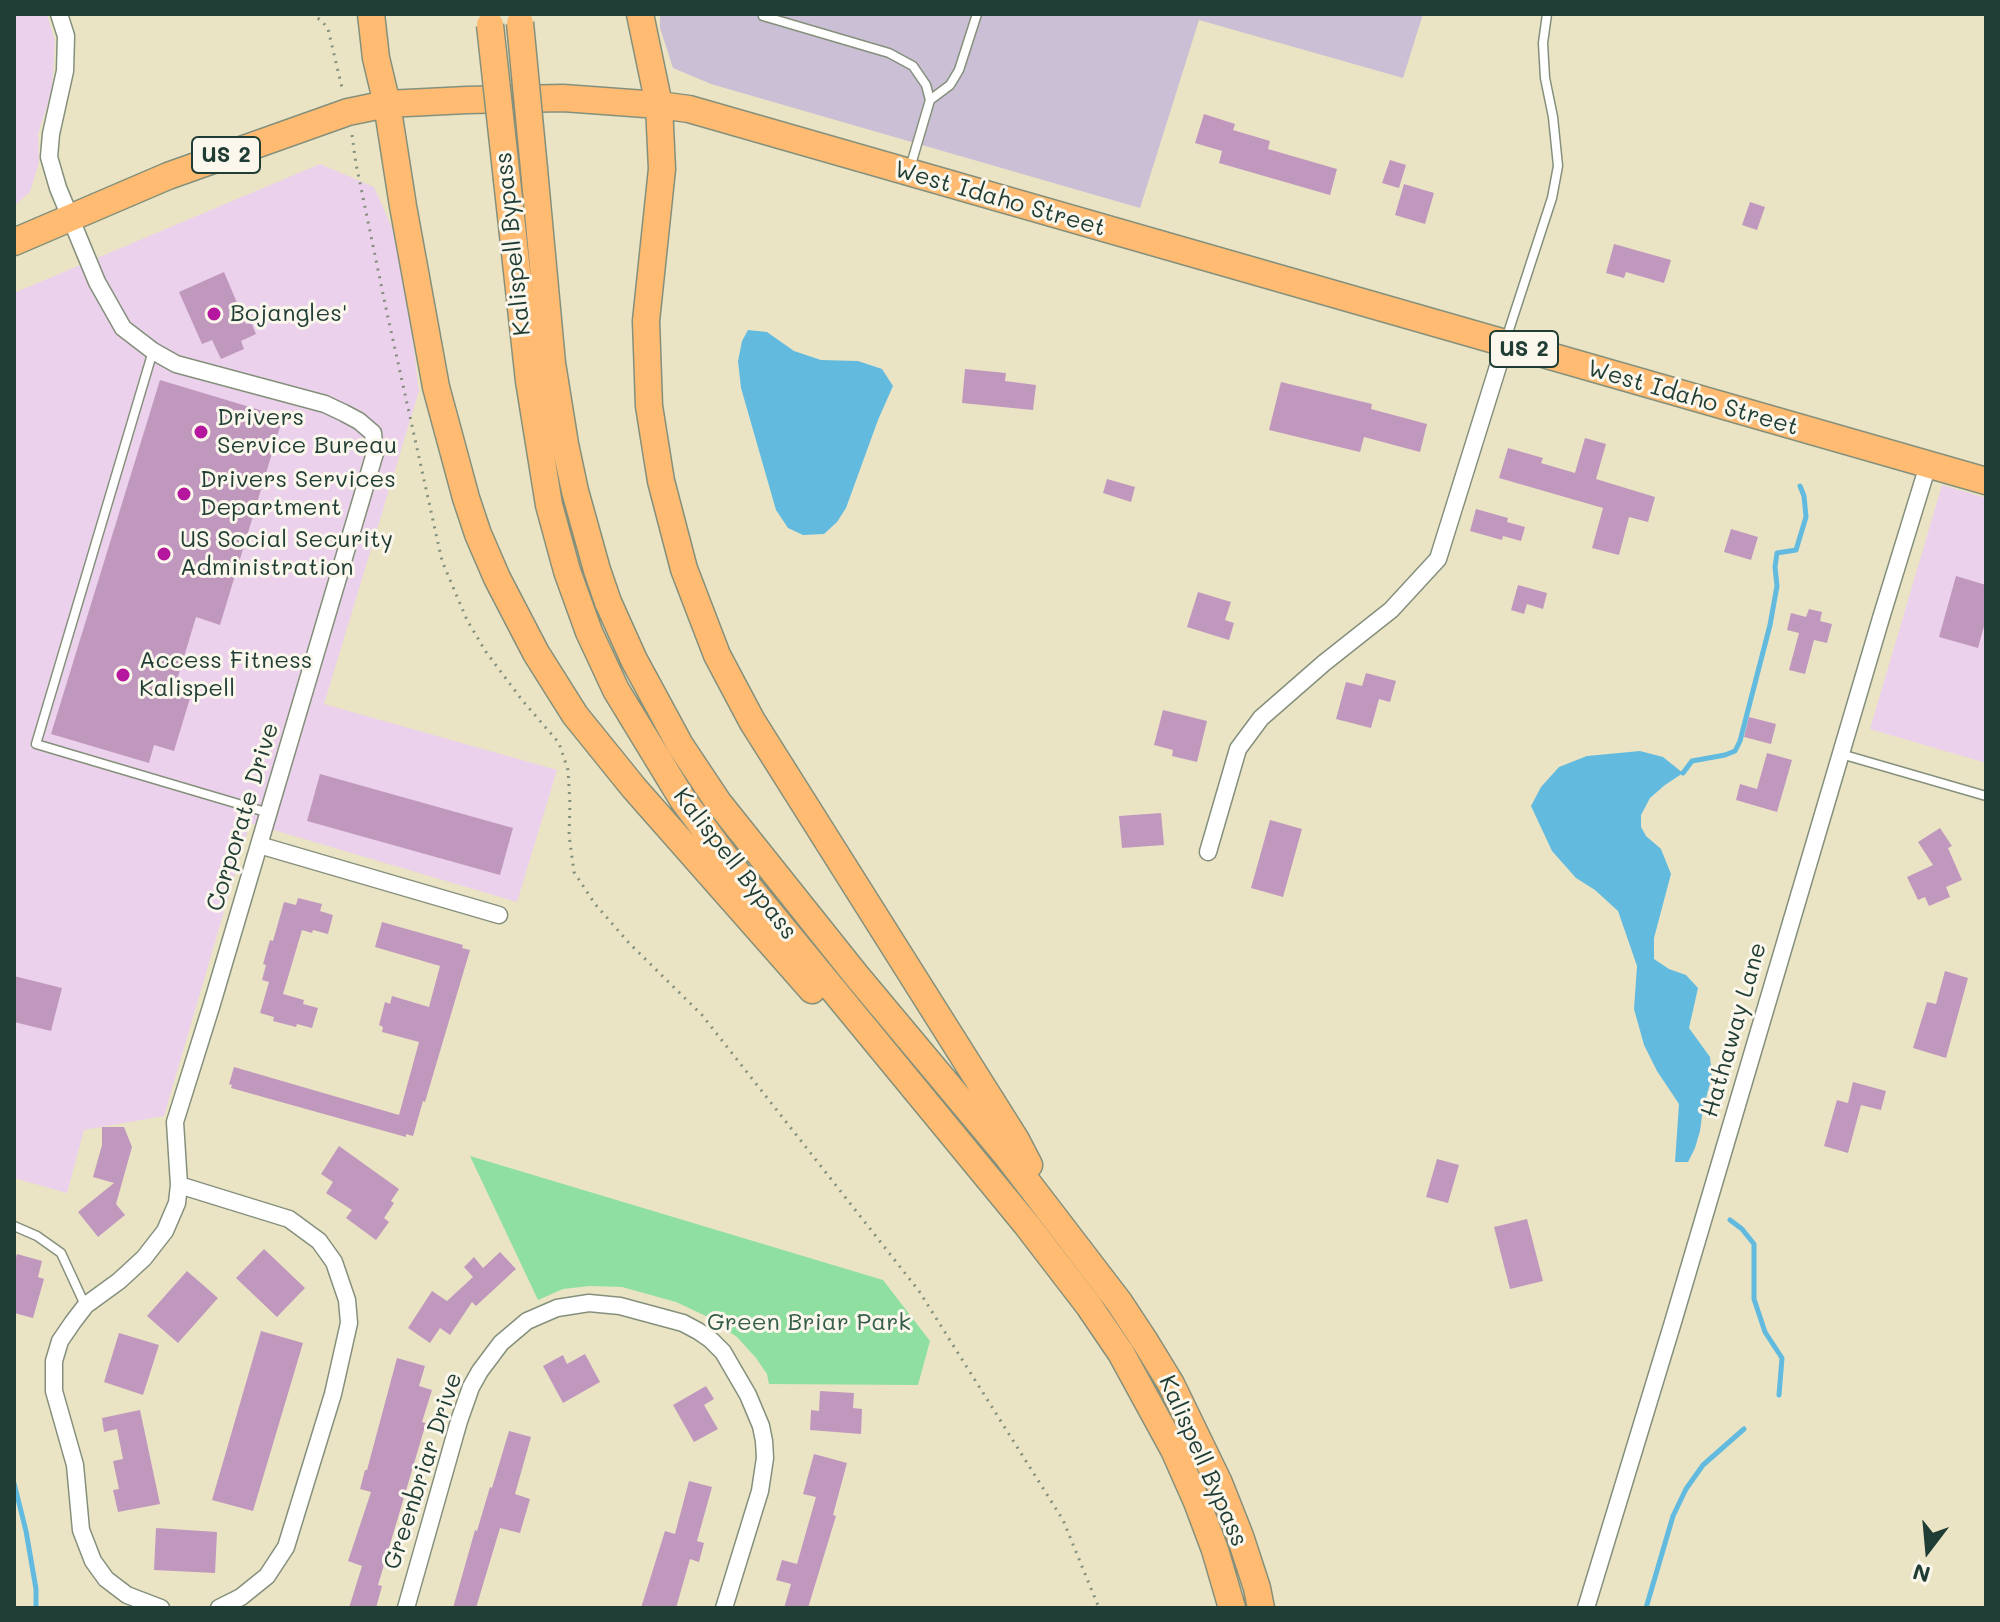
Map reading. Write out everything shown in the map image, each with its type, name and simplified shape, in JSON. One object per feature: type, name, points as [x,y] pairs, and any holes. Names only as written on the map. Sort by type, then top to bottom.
[{"type":"highway","points":[[371,14],[417,287],[448,437],[478,534],[519,621],[575,715],[634,788],[832,1012],[871,1051],[911,1083]]},
{"type":"highway","points":[[640,14],[659,105],[662,169],[646,321],[647,378],[661,481],[694,598],[717,655],[752,721],[1016,1140],[1063,1228]]},
{"type":"highway","name":"Kalispell Bypass","points":[[519,19],[552,363],[565,444],[597,570],[634,660],[680,745],[718,802],[856,975],[1008,1157],[1119,1302],[1171,1384],[1219,1483],[1240,1536],[1261,1608]]},
{"type":"highway","name":"Kalispell Bypass","points":[[490,20],[520,314],[535,427],[547,494],[567,571],[601,660],[645,740],[710,838],[1057,1263],[1121,1353],[1157,1418],[1197,1502],[1232,1608]]},
{"type":"highway","name":"West Idaho Street","points":[[14,242],[168,176],[348,112],[387,104],[467,100],[563,98],[659,105],[689,109],[1986,481]]},
{"type":"street","name":"Corporate Drive","points":[[59,14],[66,36],[65,71],[49,157],[69,217],[97,282],[123,328],[176,364],[325,404],[359,421],[373,433],[375,453],[175,1122],[179,1185],[177,1203],[165,1231],[144,1258],[86,1305],[60,1341],[53,1371],[54,1391],[75,1465],[81,1530],[93,1561],[106,1579],[127,1595],[161,1608]]},
{"type":"street","points":[[1208,852],[1238,749],[1261,718],[1391,610],[1438,559],[1505,344]]},
{"type":"street","name":"Hathaway Lane","points":[[1586,1608],[1928,465]]},
{"type":"street","points":[[259,845],[499,915]]},
{"type":"street","points":[[179,1185],[289,1219],[319,1241],[334,1262],[347,1300],[349,1323],[333,1394],[286,1547],[267,1576],[241,1597],[219,1608]]},
{"type":"street","name":"Greenbriar Drive","points":[[406,1608],[459,1421],[480,1371],[501,1343],[527,1321],[557,1308],[589,1303],[620,1306],[683,1323],[698,1331],[723,1352],[748,1395],[761,1426],[765,1458],[760,1491],[724,1608]]},
{"type":"lane","points":[[930,100],[950,85],[959,70],[977,14]]},
{"type":"lane","points":[[1505,344],[1552,198],[1558,166],[1545,78],[1543,43],[1547,14]]},
{"type":"lane","points":[[763,16],[889,53],[913,66],[926,85],[930,100],[908,172]]},
{"type":"lane","points":[[153,351],[36,744],[269,813]]},
{"type":"lane","points":[[1841,754],[1986,796]]},
{"type":"lane","points":[[14,1226],[37,1236],[61,1253],[86,1305]]},
{"type":"path","points":[[311,14],[328,29],[348,112],[365,209],[442,561],[467,620],[486,652],[559,743],[568,770],[569,835],[574,872],[595,904],[621,934],[702,1015],[919,1291],[1063,1520],[1099,1608]]},
{"type":"shaded area","points":[[14,14],[47,14],[55,41],[52,90],[38,134],[39,162],[30,192],[14,206]]},
{"type":"shaded area","points":[[660,14],[1423,14],[1403,78],[1199,20],[1140,208],[711,84],[673,68],[660,28]]},
{"type":"shaded area","points":[[320,164],[374,187],[401,248],[419,391],[324,704],[557,770],[517,902],[250,823],[164,1116],[84,1130],[67,1193],[14,1178],[14,293]]},
{"type":"shaded area","points":[[1942,485],[1986,498],[1986,763],[1870,729]]},
{"type":"green space","name":"Green Briar Park","points":[[470,1156],[883,1280],[930,1341],[918,1385],[769,1384],[767,1374],[737,1337],[708,1317],[676,1302],[622,1287],[590,1286],[563,1289],[538,1300]]},
{"type":"water","points":[[748,330],[767,332],[794,351],[821,360],[858,361],[882,369],[893,386],[846,508],[824,534],[803,535],[788,528],[776,510],[741,388],[738,361]]},
{"type":"water","points":[[1640,751],[1663,757],[1683,773],[1650,798],[1641,815],[1641,827],[1661,849],[1671,874],[1654,938],[1654,959],[1686,975],[1698,988],[1689,1028],[1710,1057],[1712,1077],[1700,1131],[1688,1162],[1675,1162],[1679,1104],[1644,1045],[1634,1009],[1637,966],[1618,911],[1576,878],[1552,851],[1531,806],[1541,787],[1559,767],[1587,756]]},
{"type":"building","points":[[1204,114],[1235,124],[1233,130],[1270,141],[1268,149],[1337,169],[1330,195],[1219,163],[1222,151],[1195,143]]},
{"type":"building","points":[[1390,160],[1406,165],[1399,188],[1382,183]]},
{"type":"building","points":[[1404,184],[1434,193],[1425,224],[1395,215]]},
{"type":"building","points":[[1750,202],[1765,207],[1757,230],[1742,225]]},
{"type":"building","points":[[1614,244],[1671,260],[1664,283],[1626,272],[1624,278],[1606,273]]},
{"type":"building","points":[[224,272],[246,324],[251,322],[256,334],[241,341],[244,349],[221,359],[212,340],[202,344],[179,292]]},
{"type":"building","points":[[965,369],[1006,373],[1005,381],[1036,385],[1033,410],[962,403]]},
{"type":"building","points":[[160,380],[283,417],[220,625],[196,617],[174,690],[191,695],[174,751],[154,745],[149,763],[51,734]]},
{"type":"building","points":[[1281,382],[1372,404],[1371,409],[1427,424],[1420,452],[1364,437],[1360,452],[1269,430]]},
{"type":"building","points":[[1585,438],[1606,444],[1596,479],[1655,497],[1648,522],[1629,517],[1619,555],[1592,548],[1603,508],[1499,478],[1508,448],[1543,458],[1541,463],[1575,473]]},
{"type":"building","points":[[1107,479],[1135,487],[1131,502],[1103,493]]},
{"type":"building","points":[[1476,509],[1508,518],[1507,522],[1525,527],[1521,541],[1503,536],[1502,540],[1470,531]]},
{"type":"building","points":[[1731,529],[1758,537],[1751,560],[1724,552]]},
{"type":"building","points":[[1956,576],[1986,585],[1986,619],[1978,648],[1939,637]]},
{"type":"building","points":[[1518,585],[1547,593],[1543,609],[1527,604],[1524,614],[1511,610]]},
{"type":"building","points":[[1198,592],[1231,602],[1225,620],[1234,623],[1229,640],[1187,627]]},
{"type":"building","points":[[1809,609],[1822,612],[1820,621],[1832,624],[1827,643],[1814,640],[1805,674],[1789,670],[1799,633],[1787,630],[1791,613],[1806,617]]},
{"type":"building","points":[[1366,673],[1396,681],[1390,702],[1379,699],[1371,728],[1336,719],[1346,682],[1362,686]]},
{"type":"building","points":[[1163,710],[1207,721],[1197,762],[1172,756],[1173,750],[1154,745]]},
{"type":"building","points":[[1749,717],[1776,724],[1771,744],[1744,737]]},
{"type":"building","points":[[1767,753],[1792,760],[1777,812],[1736,800],[1740,784],[1757,789]]},
{"type":"building","points":[[320,774],[513,828],[500,875],[307,821]]},
{"type":"building","points":[[1161,813],[1164,845],[1122,848],[1119,816]]},
{"type":"building","points":[[1270,820],[1302,829],[1283,897],[1251,888]]},
{"type":"building","points":[[1940,828],[1952,846],[1948,848],[1962,880],[1946,887],[1950,897],[1929,906],[1925,897],[1918,900],[1907,877],[1933,865],[1918,842]]},
{"type":"building","points":[[298,898],[322,904],[320,911],[333,915],[328,934],[302,930],[283,994],[318,1008],[312,1028],[273,1021],[274,1017],[260,1013],[269,982],[262,980],[270,940],[273,941],[284,902],[296,905]]},
{"type":"building","points":[[382,922],[463,945],[462,948],[470,950],[413,1136],[406,1134],[406,1137],[231,1088],[229,1084],[234,1067],[399,1115],[419,1042],[382,1032],[383,1027],[379,1025],[385,1002],[390,1004],[392,996],[429,1007],[440,966],[375,947]]},
{"type":"building","points":[[1945,971],[1968,978],[1946,1058],[1913,1048],[1927,1002],[1936,1004]]},
{"type":"building","points":[[14,976],[62,988],[51,1031],[14,1022]]},
{"type":"building","points":[[1853,1082],[1886,1091],[1881,1110],[1861,1105],[1848,1153],[1824,1146],[1837,1100],[1848,1103]]},
{"type":"building","points":[[102,1127],[124,1127],[132,1147],[116,1204],[125,1215],[98,1237],[78,1212],[114,1183],[93,1177],[102,1145]]},
{"type":"building","points":[[339,1146],[399,1189],[384,1218],[389,1222],[376,1240],[346,1218],[352,1210],[326,1193],[333,1182],[321,1174]]},
{"type":"building","points":[[1437,1159],[1459,1165],[1448,1203],[1426,1197]]},
{"type":"building","points":[[1527,1219],[1543,1281],[1510,1289],[1494,1227]]},
{"type":"building","points":[[264,1249],[305,1288],[277,1317],[236,1278]]},
{"type":"building","points":[[500,1252],[516,1269],[476,1306],[472,1302],[450,1335],[440,1328],[430,1343],[408,1328],[432,1291],[447,1301],[473,1277],[464,1267],[474,1257],[483,1268]]},
{"type":"building","points":[[17,1254],[42,1261],[38,1277],[44,1279],[33,1318],[14,1313],[14,1265]]},
{"type":"building","points":[[187,1271],[218,1298],[178,1343],[147,1316]]},
{"type":"building","points":[[261,1331],[303,1343],[253,1511],[212,1500]]},
{"type":"building","points":[[119,1333],[159,1345],[143,1395],[104,1382]]},
{"type":"building","points":[[585,1354],[600,1382],[563,1403],[543,1366],[563,1355],[567,1364]]},
{"type":"building","points":[[397,1358],[425,1366],[419,1386],[432,1390],[422,1422],[426,1423],[378,1585],[382,1586],[376,1608],[349,1608],[362,1566],[348,1561],[371,1492],[360,1489]]},
{"type":"building","points":[[706,1386],[714,1399],[704,1405],[718,1429],[694,1442],[673,1405]]},
{"type":"building","points":[[820,1391],[854,1393],[853,1408],[862,1409],[861,1434],[810,1430],[811,1410],[819,1411]]},
{"type":"building","points":[[140,1410],[160,1504],[118,1512],[113,1490],[119,1489],[113,1461],[123,1459],[117,1429],[104,1432],[102,1418]]},
{"type":"building","points":[[509,1431],[531,1437],[515,1494],[530,1499],[520,1533],[500,1528],[476,1608],[453,1608],[475,1530],[492,1488]]},
{"type":"building","points":[[814,1454],[847,1463],[833,1515],[836,1516],[808,1608],[784,1608],[791,1584],[776,1580],[782,1560],[797,1564],[816,1497],[803,1494]]},
{"type":"building","points":[[689,1481],[712,1487],[697,1541],[704,1543],[699,1562],[690,1559],[676,1608],[641,1608],[665,1531],[675,1534]]},
{"type":"building","points":[[156,1528],[217,1532],[215,1573],[154,1570]]},
{"type":"waterway","points":[[1683,773],[1692,761],[1735,751],[1740,741],[1770,625],[1777,586],[1777,553],[1796,550],[1806,517],[1800,486]]},
{"type":"waterway","points":[[1730,1220],[1754,1244],[1754,1299],[1765,1332],[1782,1358],[1779,1395]]},
{"type":"waterway","points":[[1646,1608],[1673,1516],[1686,1489],[1703,1465],[1744,1429]]},
{"type":"waterway","points":[[14,1483],[26,1531],[36,1589],[36,1608]]},
{"type":"place","name":"Bojangles'","points":[[214,314]]},
{"type":"place","name":"Drivers Service Bureau","points":[[201,432]]},
{"type":"place","name":"Drivers Services Department","points":[[184,494]]},
{"type":"place","name":"US Social Security Administration","points":[[164,554]]},
{"type":"place","name":"Access Fitness Kalispell","points":[[123,675]]}]
